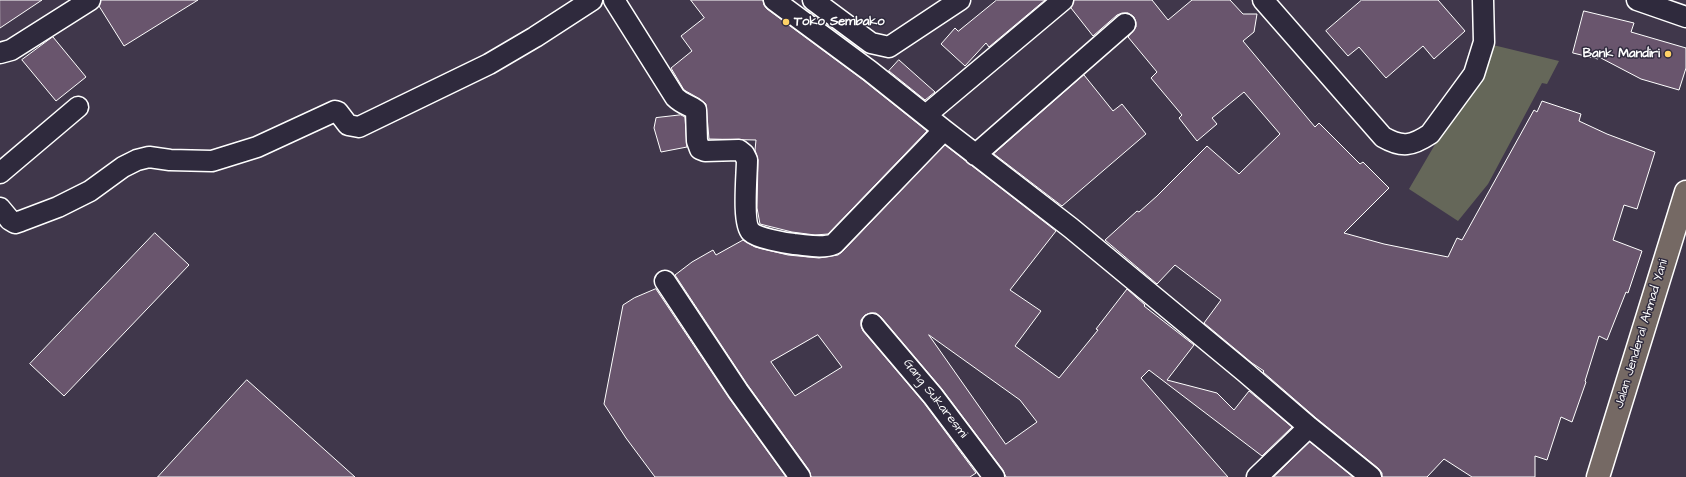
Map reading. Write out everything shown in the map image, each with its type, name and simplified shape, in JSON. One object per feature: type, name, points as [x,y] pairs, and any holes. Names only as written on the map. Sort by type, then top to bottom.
[{"type":"main road","name":"Jalan Jenderal Ahmad Yani","points":[[1598,477],[1686,192]]},
{"type":"street","points":[[0,54],[11,50],[90,0]]},
{"type":"street","points":[[0,208],[10,220],[15,223],[58,207],[90,191],[123,167],[138,160],[149,157],[170,160],[212,161],[257,147],[335,111],[338,112],[348,125],[359,127],[489,64],[535,37],[592,0]]},
{"type":"street","points":[[614,0],[675,97],[681,103],[693,107],[696,110],[697,141],[700,149],[705,151],[739,150],[748,160],[746,218],[748,229],[752,234],[781,243],[821,246],[829,246],[834,244],[944,130]]},
{"type":"street","points":[[774,0],[870,71],[1071,228],[1371,477]]},
{"type":"street","points":[[813,0],[872,43],[889,46],[960,0]]},
{"type":"street","points":[[926,115],[1063,0]]},
{"type":"street","points":[[1263,0],[1383,137],[1395,144],[1406,145],[1420,141],[1430,134],[1474,74],[1484,42],[1483,0]]},
{"type":"street","points":[[1637,0],[1686,17]]},
{"type":"street","points":[[975,154],[1125,24]]},
{"type":"street","points":[[0,173],[78,107]]},
{"type":"street","points":[[665,280],[738,391],[800,477]]},
{"type":"street","name":"Gang Sukaresmi","points":[[872,324],[934,396],[994,477]]},
{"type":"street","points":[[1258,477],[1309,427]]},
{"type":"green space","points":[[1493,45],[1559,61],[1547,84],[1542,83],[1488,184],[1458,221],[1409,189],[1437,141],[1481,78]]},
{"type":"building","points":[[0,0],[42,0],[0,28]]},
{"type":"building","points":[[101,0],[198,0],[124,46],[99,6]]},
{"type":"building","points":[[691,0],[763,0],[767,9],[863,80],[927,131],[828,234],[815,235],[792,232],[760,224],[757,208],[758,160],[755,150],[756,140],[709,139],[706,104],[684,90],[671,68],[692,51],[681,36],[704,18]]},
{"type":"building","points":[[997,0],[1045,0],[989,47],[986,43],[965,66],[941,44],[955,28],[958,31]]},
{"type":"building","points":[[1074,0],[1152,0],[1168,20],[1192,0],[1230,0],[1243,14],[1257,14],[1254,32],[1243,41],[1315,127],[1319,123],[1360,164],[1363,162],[1389,188],[1344,233],[1384,244],[1448,257],[1457,238],[1462,240],[1534,110],[1537,112],[1542,101],[1581,114],[1579,121],[1607,134],[1655,152],[1637,209],[1624,205],[1613,240],[1642,251],[1628,293],[1626,292],[1607,340],[1599,336],[1585,381],[1586,382],[1572,422],[1561,417],[1547,460],[1535,456],[1535,477],[1472,477],[1444,459],[1427,477],[1382,477],[1382,473],[1378,468],[1316,418],[1263,372],[1264,371],[1252,363],[1204,323],[1221,300],[1175,265],[1157,284],[1105,240],[1137,211],[1139,212],[1157,196],[1207,146],[1239,174],[1280,134],[1244,92],[1212,118],[1217,124],[1197,141],[1179,118],[1182,115],[1151,78],[1157,72],[1128,37],[1136,27],[1134,17],[1128,13],[1117,15],[1093,36],[1071,8]]},
{"type":"building","points":[[1362,0],[1438,0],[1465,31],[1434,59],[1423,46],[1386,78],[1359,47],[1348,56],[1326,31]]},
{"type":"building","points":[[1584,11],[1634,23],[1631,32],[1686,48],[1686,68],[1679,90],[1641,79],[1599,57],[1598,59],[1573,53]]},
{"type":"building","points":[[53,37],[86,77],[56,101],[22,60]]},
{"type":"building","points":[[899,60],[935,92],[925,100],[889,71]]},
{"type":"building","points":[[1084,75],[1113,111],[1122,104],[1146,134],[1062,206],[994,154]]},
{"type":"building","points":[[681,115],[685,117],[687,147],[661,152],[654,128],[656,118]]},
{"type":"building","points":[[945,145],[1056,231],[1010,290],[1041,311],[1015,346],[1059,378],[1098,330],[1096,329],[1127,289],[1145,305],[1144,306],[1194,345],[1167,380],[1217,393],[1234,410],[1249,391],[1292,427],[1262,456],[1149,370],[1141,378],[1228,477],[1006,477],[1003,470],[942,389],[881,317],[876,313],[870,313],[865,315],[861,320],[863,331],[924,403],[976,473],[970,477],[811,477],[809,470],[747,384],[675,275],[692,262],[713,250],[716,255],[743,240],[755,247],[788,255],[819,258],[838,255]],"holes":[[[818,335],[842,367],[795,396],[771,362]],[[929,335],[1020,400],[1037,422],[1006,444]]]},
{"type":"building","points":[[155,233],[189,265],[64,396],[30,364]]},
{"type":"building","points":[[656,289],[729,398],[786,477],[655,477],[626,438],[604,404],[623,305],[634,298]]},
{"type":"building","points":[[247,380],[355,477],[158,477]]},
{"type":"building","points":[[1310,442],[1353,477],[1274,477]]},
{"type":"place","name":"Toko Sembako","points":[[786,22]]},
{"type":"place","name":"Bank Mandiri","points":[[1668,54]]}]
